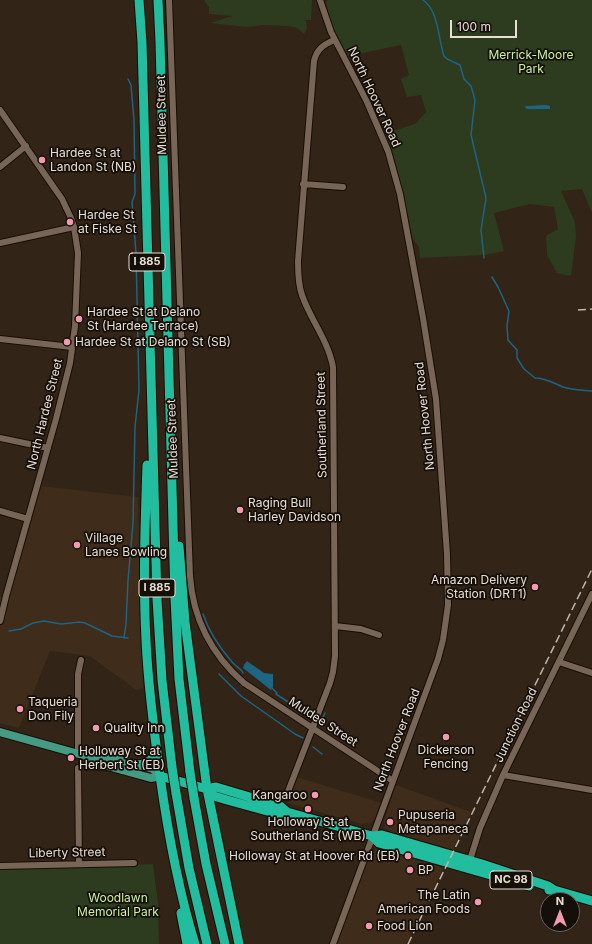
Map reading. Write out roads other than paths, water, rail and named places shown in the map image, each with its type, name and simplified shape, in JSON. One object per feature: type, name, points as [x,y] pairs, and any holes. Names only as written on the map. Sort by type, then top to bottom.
[{"type":"highway","name":"I 885","points":[[139,0],[142,42],[151,408],[159,640],[164,703],[176,793],[189,868],[207,944]]},
{"type":"highway","name":"I 885","points":[[158,0],[172,502],[178,652],[184,731],[194,798],[206,864],[225,944]]},
{"type":"highway","points":[[151,408],[147,479],[145,600],[147,654],[156,750],[165,819],[173,859],[195,944]]},
{"type":"highway","points":[[172,502],[177,530],[185,622],[207,789],[239,944]]},
{"type":"highway","points":[[139,765],[150,762],[156,750]]},
{"type":"highway","points":[[160,776],[207,789]]},
{"type":"highway","name":"NC 98","points":[[207,789],[216,787],[280,806],[287,812],[372,836],[382,835],[546,890],[554,890],[592,901]]},
{"type":"highway","name":"NC 98","points":[[207,789],[214,796],[226,800],[278,814],[287,812]]},
{"type":"highway","points":[[213,816],[215,807],[226,800]]},
{"type":"highway","points":[[173,859],[178,898],[188,944]]},
{"type":"main road","points":[[0,732],[82,755],[100,764],[150,778],[160,776]]},
{"type":"main road","points":[[82,755],[102,756],[139,765],[153,769],[160,776]]},
{"type":"street","name":"Muldee Street","points":[[169,0],[190,576],[193,598],[199,620],[205,635],[215,651],[225,664],[251,688],[393,781]]},
{"type":"street","name":"North Hoover Road","points":[[320,0],[334,40],[378,126],[396,175],[407,227],[433,374],[447,554],[448,594],[443,640],[437,662],[332,944]]},
{"type":"street","name":"Southerland Street","points":[[287,794],[313,729],[333,672],[335,656],[333,376],[330,355],[301,293],[298,252],[314,61],[320,48],[334,40]]},
{"type":"street","name":"North Hardee Street","points":[[0,110],[62,199],[74,227],[78,259],[72,347],[65,389],[28,519],[3,596],[0,621]]},
{"type":"street","points":[[0,167],[26,146]]},
{"type":"street","points":[[303,184],[343,187]]},
{"type":"street","points":[[0,243],[74,227]]},
{"type":"street","points":[[0,339],[72,347]]},
{"type":"street","points":[[0,438],[48,448]]},
{"type":"street","points":[[0,511],[28,519]]},
{"type":"street","name":"Junction Road","points":[[469,864],[480,828],[503,775],[592,594]]},
{"type":"street","points":[[335,626],[357,629],[379,635]]},
{"type":"street","points":[[81,660],[78,674],[82,755]]},
{"type":"street","points":[[559,662],[592,673]]},
{"type":"street","points":[[78,768],[79,863]]},
{"type":"street","points":[[503,775],[592,790]]},
{"type":"street","name":"Liberty Street","points":[[0,866],[79,863],[134,863]]},
{"type":"water","points":[[526,106],[550,106],[550,109],[525,108]]},
{"type":"water","points":[[247,661],[264,673],[273,674],[273,687],[271,690],[243,668]]},
{"type":"waterway","points":[[423,0],[428,5],[435,18],[444,56],[460,65],[464,79],[471,86],[475,100],[471,135],[486,198],[481,230],[484,258]]},
{"type":"waterway","points":[[124,638],[133,523],[135,427],[139,390],[136,253],[132,202],[135,194],[134,120],[131,85],[128,79]]},
{"type":"waterway","points":[[492,277],[509,311],[507,326],[508,340],[517,350],[517,358],[524,369],[535,378],[546,380],[566,388],[592,391]]},
{"type":"waterway","points":[[203,614],[208,627],[219,645],[243,673]]},
{"type":"waterway","points":[[9,631],[21,629],[33,623],[44,621],[61,624],[80,622],[112,636],[128,638]]},
{"type":"waterway","points":[[219,674],[241,696],[303,738]]},
{"type":"waterway","points":[[272,688],[277,693]]},
{"type":"waterway","points":[[276,694],[302,711],[310,714]]},
{"type":"waterway","points":[[323,717],[325,713]]},
{"type":"waterway","points":[[313,747],[322,754]]},
{"type":"railway","points":[[578,310],[592,309]]},
{"type":"railway","points":[[408,944],[592,569]]},
{"type":"place","name":"Hardee St at Landon St (NB)","points":[[42,160]]},
{"type":"place","name":"Hardee St at Fiske St","points":[[70,222]]},
{"type":"place","name":"Hardee St at Delano St (Hardee Terrace)","points":[[79,319]]},
{"type":"place","name":"Hardee St at Delano St (SB)","points":[[67,342]]},
{"type":"place","name":"Raging Bull Harley Davidson","points":[[240,510]]},
{"type":"place","name":"Village Lanes Bowling","points":[[77,545]]},
{"type":"place","name":"Amazon Delivery Station (DRT1)","points":[[535,587]]},
{"type":"place","name":"Taqueria Don Fily","points":[[20,709]]},
{"type":"place","name":"Quality Inn","points":[[96,728]]},
{"type":"place","name":"Dickerson Fencing","points":[[446,737]]},
{"type":"place","name":"Holloway St at Herbert St (EB)","points":[[71,758]]},
{"type":"place","name":"Kangaroo","points":[[315,795]]},
{"type":"place","name":"Holloway St at Southerland St (WB)","points":[[308,809]]},
{"type":"place","name":"Pupuseria Metapaneca","points":[[390,822]]},
{"type":"place","name":"Holloway St at Hoover Rd (EB)","points":[[408,856]]},
{"type":"place","name":"BP","points":[[410,870]]},
{"type":"place","name":"The Latin American Foods","points":[[478,902]]},
{"type":"place","name":"Food Lion","points":[[369,926]]},
{"type":"park label","name":"Merrick-Moore Park","points":[[531,62]]},
{"type":"park label","name":"Woodlawn Memorial Park","points":[[118,905]]}]
